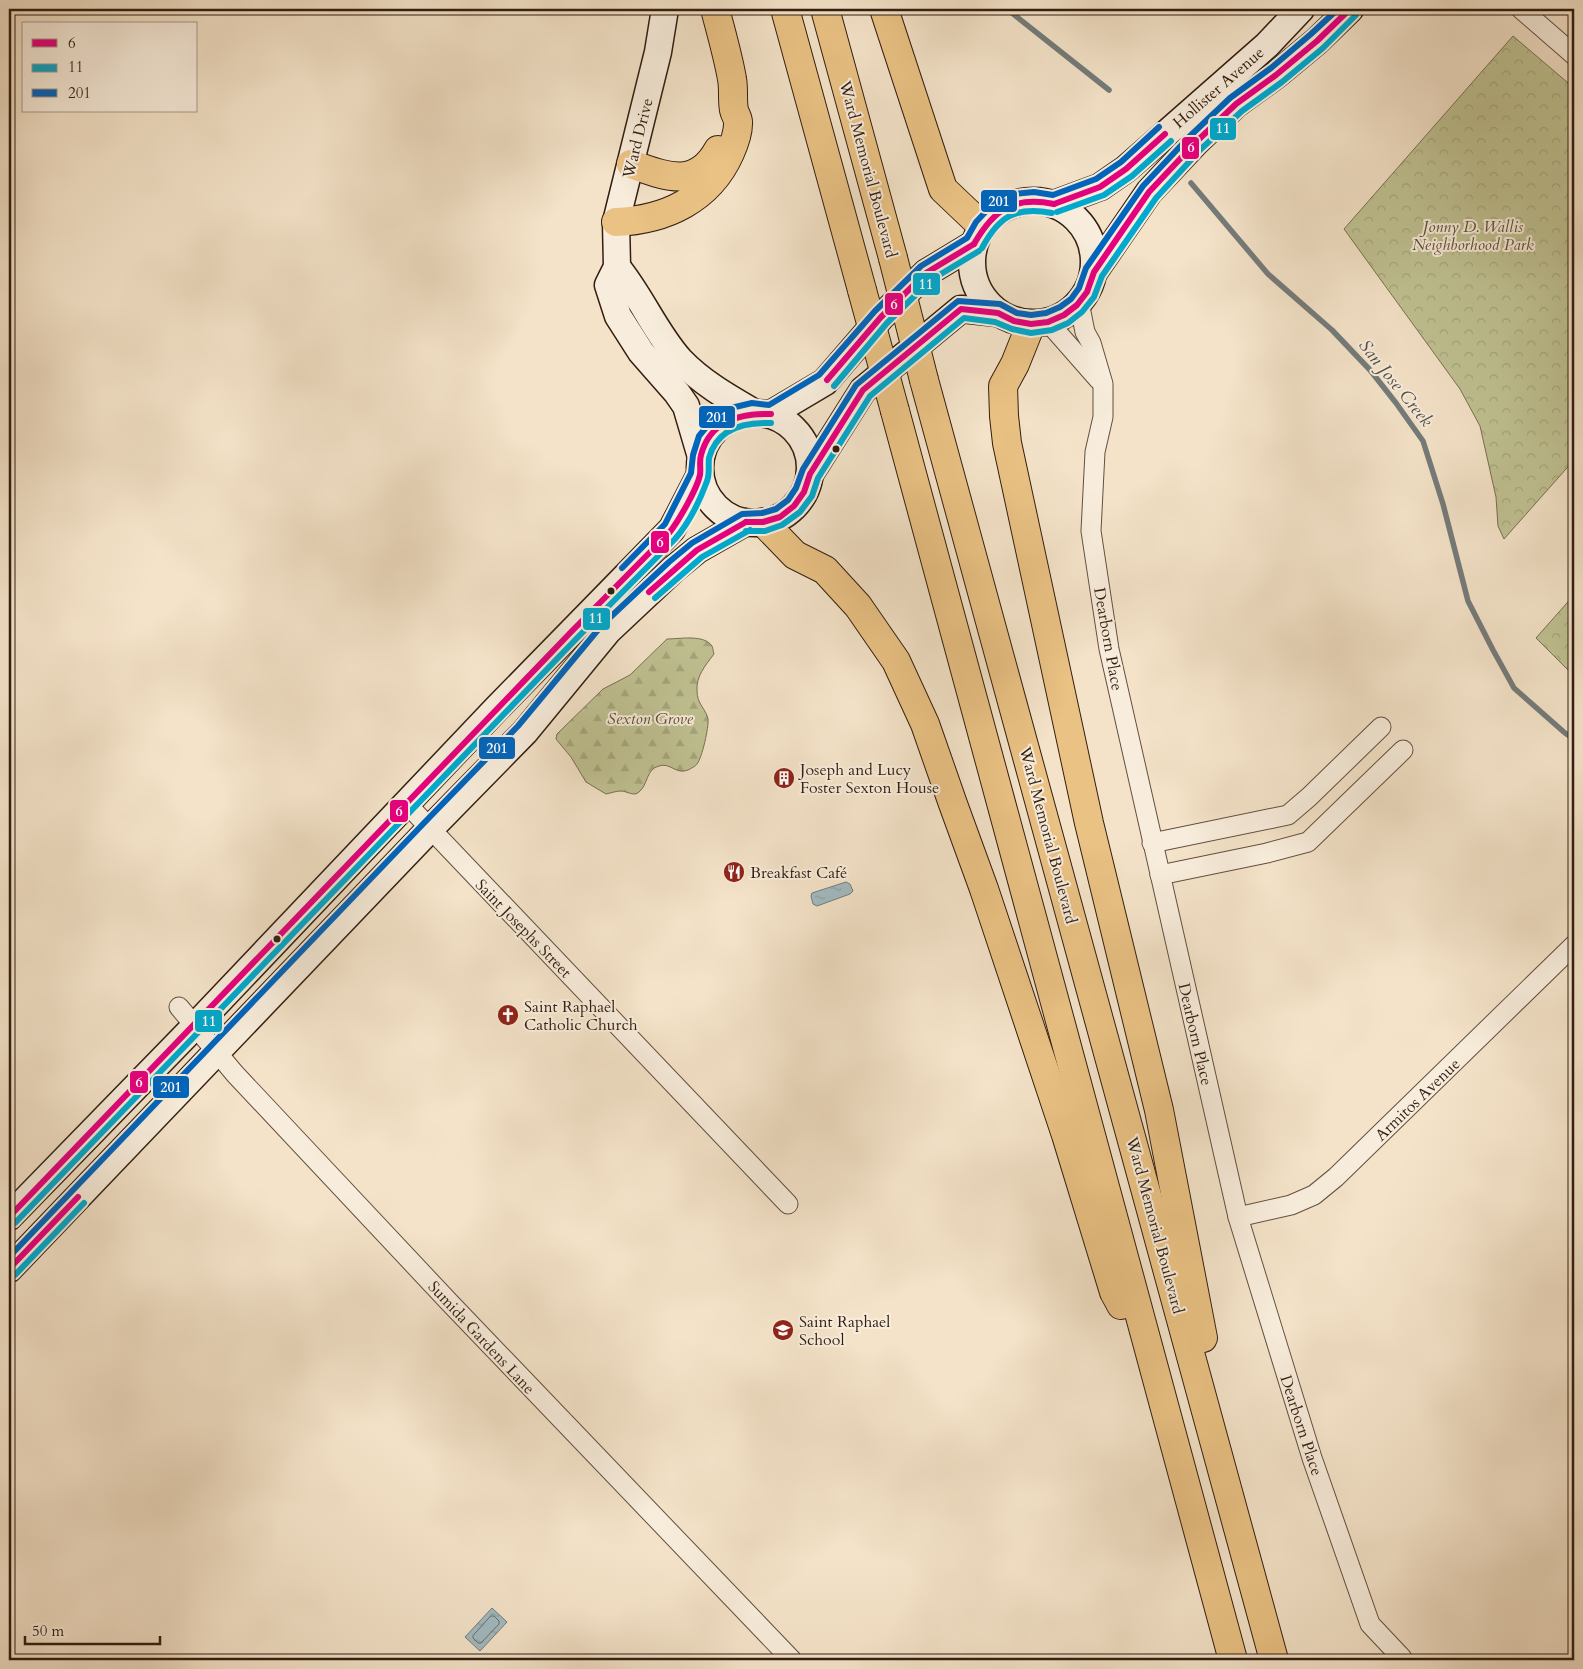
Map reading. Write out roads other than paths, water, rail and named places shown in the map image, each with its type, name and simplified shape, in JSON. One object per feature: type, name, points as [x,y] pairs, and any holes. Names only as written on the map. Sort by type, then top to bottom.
[{"type":"highway","points":[[616,222],[637,221],[668,212],[692,200],[709,186],[726,162],[735,141],[739,122],[734,110],[732,80],[715,9]]},
{"type":"highway","points":[[785,9],[1233,1660]]},
{"type":"highway","name":"Ward Memorial Boulevard","points":[[825,9],[893,258],[924,380],[1274,1660]]},
{"type":"highway","points":[[884,9],[943,189],[979,235]]},
{"type":"highway","points":[[631,164],[673,176],[688,177],[703,169],[714,158],[734,110]]},
{"type":"highway","points":[[1040,323],[1003,386],[1007,443],[1089,823],[1159,1110],[1205,1344],[1215,1441]]},
{"type":"highway","points":[[754,522],[795,555],[825,570],[858,606],[896,660],[926,724],[984,888],[1051,1088],[1114,1292],[1157,1379]]},
{"type":"main road","name":"Ward Drive","points":[[665,9],[658,52],[616,222],[616,267],[608,284],[618,316],[641,352],[686,406],[700,466]]},
{"type":"main road","name":"Hollister Avenue","points":[[1054,204],[1100,187],[1126,169],[1267,45],[1301,9]]},
{"type":"main road","name":"Hollister Avenue","points":[[1094,272],[1149,192],[1195,143],[1236,104],[1276,75],[1350,9]]},
{"type":"main road","points":[[9,1217],[187,1017],[406,803],[672,529],[700,466],[707,440],[718,427],[734,416],[762,413],[825,382],[881,317],[926,273],[979,235],[997,212],[1015,203],[1034,201],[1054,204],[1072,214],[1086,231],[1094,250],[1094,272],[1087,292],[1079,302],[1064,315],[1040,323],[1014,320],[998,313],[961,309],[863,390],[810,474],[804,492],[794,506],[780,517],[754,522],[697,550],[608,631],[525,732],[9,1269]]},
{"type":"main road","points":[[979,235],[971,263],[975,282],[984,299],[998,313]]},
{"type":"main road","points":[[616,267],[628,281],[652,322],[680,360],[709,386],[762,413],[788,423],[802,437],[809,455],[810,474]]},
{"type":"main road","points":[[700,466],[705,491],[715,506],[729,516],[754,522]]},
{"type":"street","points":[[1521,9],[1574,55]]},
{"type":"street","name":"Dearborn Place","points":[[1079,302],[1085,332],[1091,343],[1104,384],[1103,417],[1095,452],[1091,531],[1109,649],[1238,1217],[1312,1458],[1370,1624],[1402,1658]]},
{"type":"street","points":[[1040,323],[1104,384]]},
{"type":"street","points":[[1152,843],[1288,815],[1309,797],[1381,726]]},
{"type":"street","points":[[1160,875],[1267,853],[1308,842],[1403,750]]},
{"type":"street","name":"Saint Josephs Street","points":[[406,803],[788,1204]]},
{"type":"street","name":"Armitos Avenue","points":[[1238,1217],[1291,1205],[1314,1195],[1336,1177],[1574,945]]},
{"type":"street","name":"Sumida Gardens Lane","points":[[187,1017],[235,1074],[450,1303],[792,1660]]},
{"type":"water","points":[[846,882],[850,884],[853,891],[850,894],[817,906],[813,904],[812,893]]},
{"type":"water","points":[[492,1608],[507,1622],[480,1651],[465,1637]]},
{"type":"waterway","points":[[1007,9],[1109,90]]},
{"type":"waterway","name":"San Jose Creek","points":[[1191,183],[1268,274],[1332,330],[1370,370],[1423,441],[1443,504],[1468,601],[1514,688],[1574,739]]},
{"type":"place","name":"Joseph and Lucy Foster Sexton House","points":[[784,778]]},
{"type":"place","name":"Breakfast Café","points":[[734,872]]},
{"type":"place","name":"Saint Raphael Catholic Church","points":[[508,1015]]},
{"type":"place","name":"Saint Raphael School","points":[[783,1330]]},
{"type":"park label","name":"Jonny D. Wallis Neighborhood Park","points":[[1473,235]]},
{"type":"park label","name":"Sexton Grove","points":[[650,718]]}]
